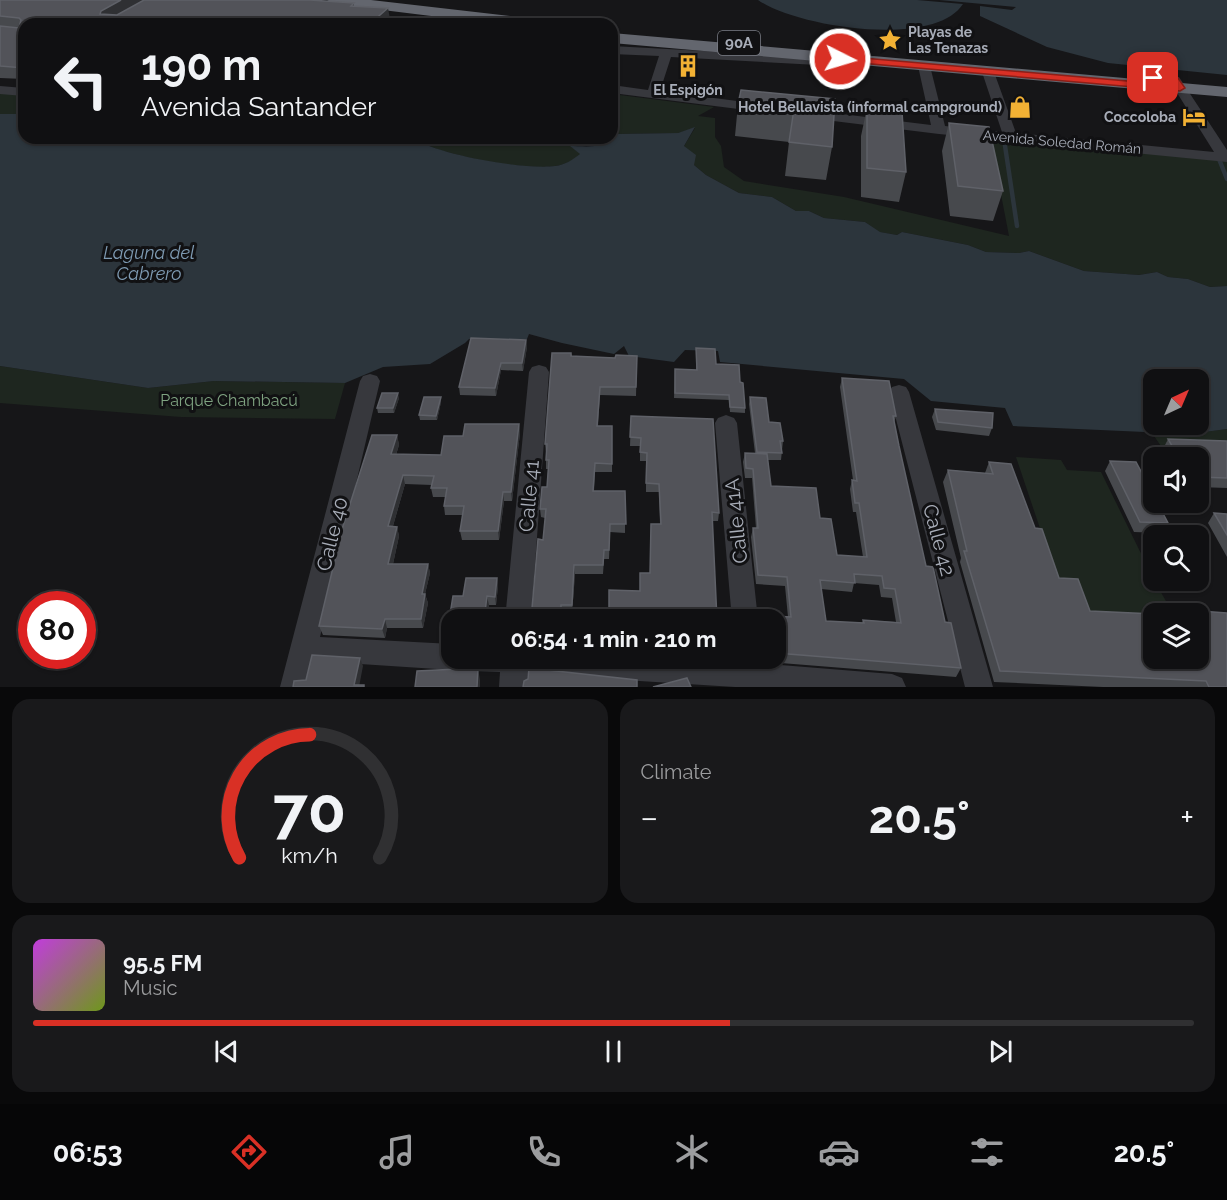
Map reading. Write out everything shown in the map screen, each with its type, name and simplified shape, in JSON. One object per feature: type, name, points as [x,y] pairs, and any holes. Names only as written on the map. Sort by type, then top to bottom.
[{"type":"highway","points":[[334,0],[485,18]]},
{"type":"highway","points":[[314,2],[442,18]]},
{"type":"highway","name":"90A","points":[[618,34],[661,46],[1178,84],[1227,85]]},
{"type":"highway","name":"90A","points":[[618,39],[661,46],[924,66],[1143,90],[1178,84],[1227,92]]},
{"type":"street","points":[[618,50],[661,46],[652,94]]},
{"type":"street","points":[[924,66],[939,130]]},
{"type":"street","points":[[987,72],[1010,136]]},
{"type":"street","points":[[1178,84],[1225,158]]},
{"type":"street","name":"Avenida Soledad Román","points":[[618,89],[939,130],[1225,158]]},
{"type":"street","points":[[0,90],[18,92]]},
{"type":"street","name":"Calle 41","points":[[520,609],[539,372]]},
{"type":"street","name":"Calle 40","points":[[294,687],[370,381]]},
{"type":"street","name":"Calle 42","points":[[899,392],[979,687]]},
{"type":"street","name":"Calle 41A","points":[[726,423],[744,609]]},
{"type":"street","points":[[305,648],[441,656]]},
{"type":"street","points":[[764,669],[892,687]]},
{"type":"green space","points":[[0,93],[18,94],[18,114],[0,114]]},
{"type":"green space","points":[[618,95],[714,107],[698,116],[715,118],[715,137],[721,146],[724,167],[744,181],[844,197],[1009,236],[992,137],[1227,160],[1227,286],[1210,287],[1188,279],[1168,277],[1157,272],[1139,275],[1084,271],[1029,251],[986,252],[968,245],[902,232],[897,235],[879,232],[865,222],[824,218],[809,211],[796,211],[772,197],[739,193],[706,175],[694,165],[684,146],[695,128],[678,133],[618,134]]},
{"type":"green space","points":[[425,144],[602,144],[571,146],[581,154],[563,165],[542,167],[504,164],[441,150]]},
{"type":"green space","name":"Parque Chambacú","points":[[0,366],[148,388],[214,381],[345,383],[335,419],[181,417],[0,403]]},
{"type":"green space","points":[[1227,429],[1227,451],[1209,450],[1209,447],[1162,447],[1153,435],[1209,435],[1209,431]]},
{"type":"green space","points":[[1016,457],[1061,460],[1067,470],[1101,472],[1143,558],[1143,591],[1160,591],[1167,603],[1143,603],[1143,615],[1087,618],[1057,579]]},
{"type":"water","points":[[758,0],[917,0],[963,4],[947,18],[924,26],[895,30],[832,25],[777,10]]},
{"type":"water","points":[[939,0],[1227,0],[1227,75],[1108,63],[1047,47],[980,16],[980,6],[1012,10],[1016,7]]},
{"type":"water","name":"Laguna del Cabrero","points":[[0,114],[18,114],[18,144],[425,144],[482,160],[541,167],[562,165],[580,154],[570,146],[618,144],[618,134],[678,133],[695,127],[684,146],[696,155],[694,165],[706,175],[739,193],[772,197],[796,211],[809,211],[824,218],[865,222],[880,232],[897,235],[902,232],[968,245],[986,252],[1029,251],[1084,271],[1139,275],[1157,272],[1168,277],[1188,279],[1210,287],[1227,286],[1227,429],[1209,431],[1209,369],[1143,369],[1143,432],[1013,426],[1005,408],[931,401],[904,379],[720,362],[718,351],[685,350],[674,362],[629,356],[624,346],[614,354],[529,334],[527,339],[469,339],[430,364],[383,367],[345,383],[214,381],[148,388],[0,366]]},
{"type":"building","points":[[0,0],[121,0],[101,11],[100,14],[117,15],[144,0],[310,0],[388,8],[377,18],[19,18],[0,16]]},
{"type":"building","points":[[0,26],[18,28],[18,68],[0,66]]},
{"type":"building","points":[[741,90],[835,99],[832,147],[789,142],[794,109],[738,104]]},
{"type":"building","points":[[867,108],[902,112],[906,172],[867,168]]},
{"type":"building","points":[[949,123],[989,127],[1003,191],[958,186]]},
{"type":"building","points":[[471,338],[526,340],[522,363],[501,363],[495,388],[459,387]]},
{"type":"building","points":[[696,348],[715,349],[716,364],[739,365],[745,408],[730,407],[729,395],[675,393],[675,369],[697,370]]},
{"type":"building","points":[[552,353],[615,358],[616,355],[637,356],[636,387],[600,387],[597,426],[612,426],[612,464],[595,463],[593,491],[625,491],[626,524],[610,524],[609,550],[604,550],[603,565],[574,565],[572,605],[561,605],[561,609],[532,609],[538,539],[543,540],[546,509],[540,509],[542,487],[547,487],[549,460],[546,460],[547,444],[545,444]]},
{"type":"building","points":[[842,378],[889,381],[899,446],[926,566],[933,567],[945,622],[951,623],[961,668],[786,654],[786,617],[791,617],[787,577],[758,575],[753,528],[758,528],[753,469],[746,468],[745,453],[767,454],[771,486],[816,488],[820,518],[831,519],[837,555],[867,557],[859,503],[855,503],[852,480],[857,481]],"holes":[[[854,574],[882,576],[884,588],[895,589],[901,623],[863,620],[864,623],[826,621],[820,580],[855,583]]]},
{"type":"building","points":[[382,393],[398,393],[393,408],[377,408]]},
{"type":"building","points":[[424,397],[441,397],[436,416],[419,415]]},
{"type":"building","points":[[750,397],[766,398],[769,422],[780,423],[782,453],[757,452]]},
{"type":"building","points":[[935,409],[993,413],[992,428],[938,422]]},
{"type":"building","points":[[631,416],[713,419],[719,513],[712,512],[716,609],[609,609],[609,590],[640,591],[640,573],[650,573],[651,524],[661,524],[659,484],[646,483],[647,453],[640,452],[641,438],[630,437]]},
{"type":"building","points":[[465,424],[519,424],[511,492],[503,492],[498,531],[460,531],[464,506],[444,506],[447,488],[431,488],[434,476],[403,475],[388,526],[397,527],[388,564],[428,564],[422,594],[425,594],[421,619],[385,619],[382,629],[319,626],[343,526],[372,435],[397,435],[391,454],[441,455],[444,436],[463,436]]},
{"type":"building","points":[[1168,439],[1227,441],[1227,478],[1209,477],[1209,447],[1173,447]]},
{"type":"building","points":[[1110,461],[1136,462],[1143,475],[1143,513],[1163,513],[1168,523],[1140,522]]},
{"type":"building","points":[[989,462],[1011,464],[1035,528],[1042,529],[1059,578],[1078,579],[1090,611],[1143,613],[1143,669],[1209,669],[1209,612],[1227,613],[1227,687],[1209,687],[1206,681],[1000,671],[964,551],[967,551],[948,470],[993,474]]},
{"type":"building","points":[[1214,513],[1227,514],[1227,535]]},
{"type":"building","points":[[466,578],[497,578],[495,597],[487,596],[485,609],[451,609],[453,596],[463,596]]},
{"type":"building","points":[[312,655],[360,658],[354,685],[364,685],[364,687],[293,687],[294,681],[306,680]]},
{"type":"building","points":[[478,669],[477,687],[415,687],[417,671]]},
{"type":"building","points":[[529,669],[538,669],[637,680],[637,687],[523,687],[524,681],[528,679]]},
{"type":"building","points":[[687,678],[691,687],[653,687]]},
{"type":"waterway","points":[[1004,139],[1017,226]]},
{"type":"waterway","points":[[1219,159],[1227,179]]},
{"type":"place","name":"Playas de Las Tenazas","points":[[890,40]]},
{"type":"place","name":"El Espigón","points":[[688,66]]},
{"type":"place","name":"Hotel Bellavista (informal campground)","points":[[1020,107]]},
{"type":"place","name":"Coccoloba","points":[[1194,117]]},
{"type":"route","points":[[840,59],[1180,88],[1175,80],[1153,78]]}]
